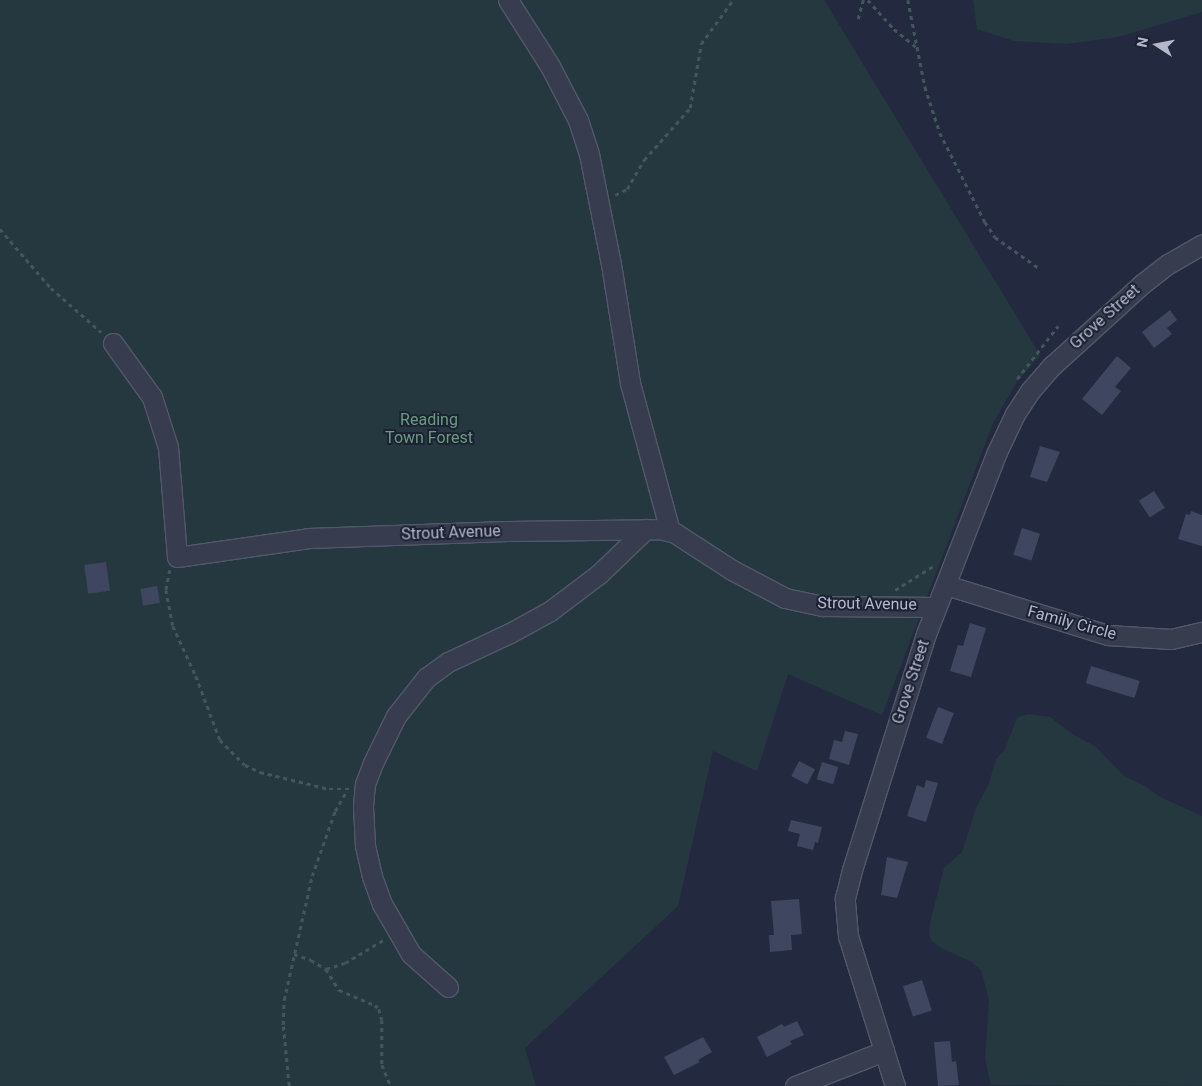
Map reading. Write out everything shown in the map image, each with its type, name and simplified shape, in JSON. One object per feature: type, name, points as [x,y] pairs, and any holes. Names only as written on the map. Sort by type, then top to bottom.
[{"type":"street","points":[[508,0],[550,66],[578,120],[597,192],[630,382],[670,531]]},
{"type":"street","name":"Grove Street","points":[[895,1086],[848,936],[845,898],[913,672],[936,607],[998,452],[1015,414],[1030,391],[1053,365],[1142,284],[1168,264],[1202,244]]},
{"type":"street","points":[[113,343],[152,398],[168,447],[177,557]]},
{"type":"street","points":[[448,987],[411,954],[382,904],[365,845],[363,806],[357,787],[396,716],[426,678],[448,662],[510,633],[550,611],[598,574],[646,529]]},
{"type":"street","name":"Strout Avenue","points":[[177,557],[309,538],[507,531],[646,529],[670,531],[697,545],[732,570],[785,598],[823,606],[936,607]]},
{"type":"street","name":"Family Circle","points":[[946,585],[1108,635],[1171,639],[1202,632]]},
{"type":"street","points":[[794,1086],[884,1051]]},
{"type":"path","points":[[597,192],[613,196],[627,189],[644,160],[690,108],[701,44],[733,0]]},
{"type":"path","points":[[858,19],[863,0]]},
{"type":"path","points":[[868,0],[894,29],[917,48]]},
{"type":"path","points":[[908,0],[925,87],[940,133],[985,222],[995,237],[1040,269]]},
{"type":"path","points":[[0,229],[51,288],[113,343]]},
{"type":"path","points":[[177,557],[168,573],[166,597],[173,626],[196,676],[220,740],[245,765],[260,772],[329,789],[357,787]]},
{"type":"path","points":[[289,1086],[283,1025],[284,1000],[294,954],[312,876],[335,811],[357,787]]},
{"type":"path","points":[[326,969],[345,963],[397,932]]},
{"type":"path","points":[[294,954],[311,960],[326,969],[339,990],[379,1009],[382,1020],[382,1065],[391,1086]]},
{"type":"green space","name":"Reading Town Forest","points":[[0,0],[824,0],[1040,355],[1017,382],[993,423],[882,715],[788,674],[757,771],[713,751],[678,906],[525,1048],[536,1086],[0,1086]]},
{"type":"green space","points":[[973,0],[1202,0],[1202,12],[1118,37],[1066,44],[1014,41],[977,29]]},
{"type":"green space","points":[[1028,714],[1050,717],[1071,733],[1096,747],[1124,776],[1145,786],[1160,797],[1202,816],[1202,1086],[991,1085],[985,1058],[989,1000],[981,970],[972,962],[941,948],[932,941],[929,935],[930,923],[944,868],[962,852],[976,808],[989,783],[996,759],[1004,751],[1017,718]]},
{"type":"building","points":[[1170,310],[1177,320],[1167,328],[1172,334],[1154,348],[1142,332]]},
{"type":"building","points":[[1117,356],[1131,368],[1115,387],[1121,391],[1102,415],[1082,399]]},
{"type":"building","points":[[1040,446],[1060,452],[1047,482],[1030,477]]},
{"type":"building","points":[[1154,491],[1165,508],[1150,518],[1139,501]]},
{"type":"building","points":[[1191,511],[1202,515],[1202,546],[1178,539],[1186,514],[1190,515]]},
{"type":"building","points":[[1022,528],[1040,534],[1031,561],[1013,555]]},
{"type":"building","points":[[106,562],[110,591],[88,594],[84,565]]},
{"type":"building","points":[[157,586],[160,603],[143,606],[140,589]]},
{"type":"building","points":[[970,623],[986,628],[971,677],[950,671],[958,645],[963,646]]},
{"type":"building","points":[[1091,666],[1140,681],[1135,698],[1086,683]]},
{"type":"building","points":[[938,707],[954,713],[942,744],[926,738]]},
{"type":"building","points":[[845,731],[858,734],[849,765],[829,759],[834,740],[842,742]]},
{"type":"building","points":[[799,761],[815,769],[807,784],[791,776]]},
{"type":"building","points":[[822,762],[838,767],[833,784],[817,779]]},
{"type":"building","points":[[926,780],[938,783],[926,822],[907,816],[917,785],[924,788]]},
{"type":"building","points":[[791,820],[822,827],[818,843],[815,842],[813,850],[797,846],[800,834],[788,831]]},
{"type":"building","points":[[887,857],[908,862],[897,898],[881,895]]},
{"type":"building","points":[[799,899],[802,934],[791,935],[792,950],[770,952],[769,935],[774,935],[771,901]]},
{"type":"building","points":[[922,980],[932,1010],[913,1017],[903,986]]},
{"type":"building","points":[[797,1021],[804,1035],[790,1041],[792,1044],[767,1057],[757,1037],[782,1024],[784,1027]]},
{"type":"building","points":[[703,1037],[712,1052],[698,1060],[700,1062],[674,1075],[664,1057]]},
{"type":"building","points":[[950,1041],[952,1062],[956,1061],[959,1085],[938,1086],[934,1042]]}]
